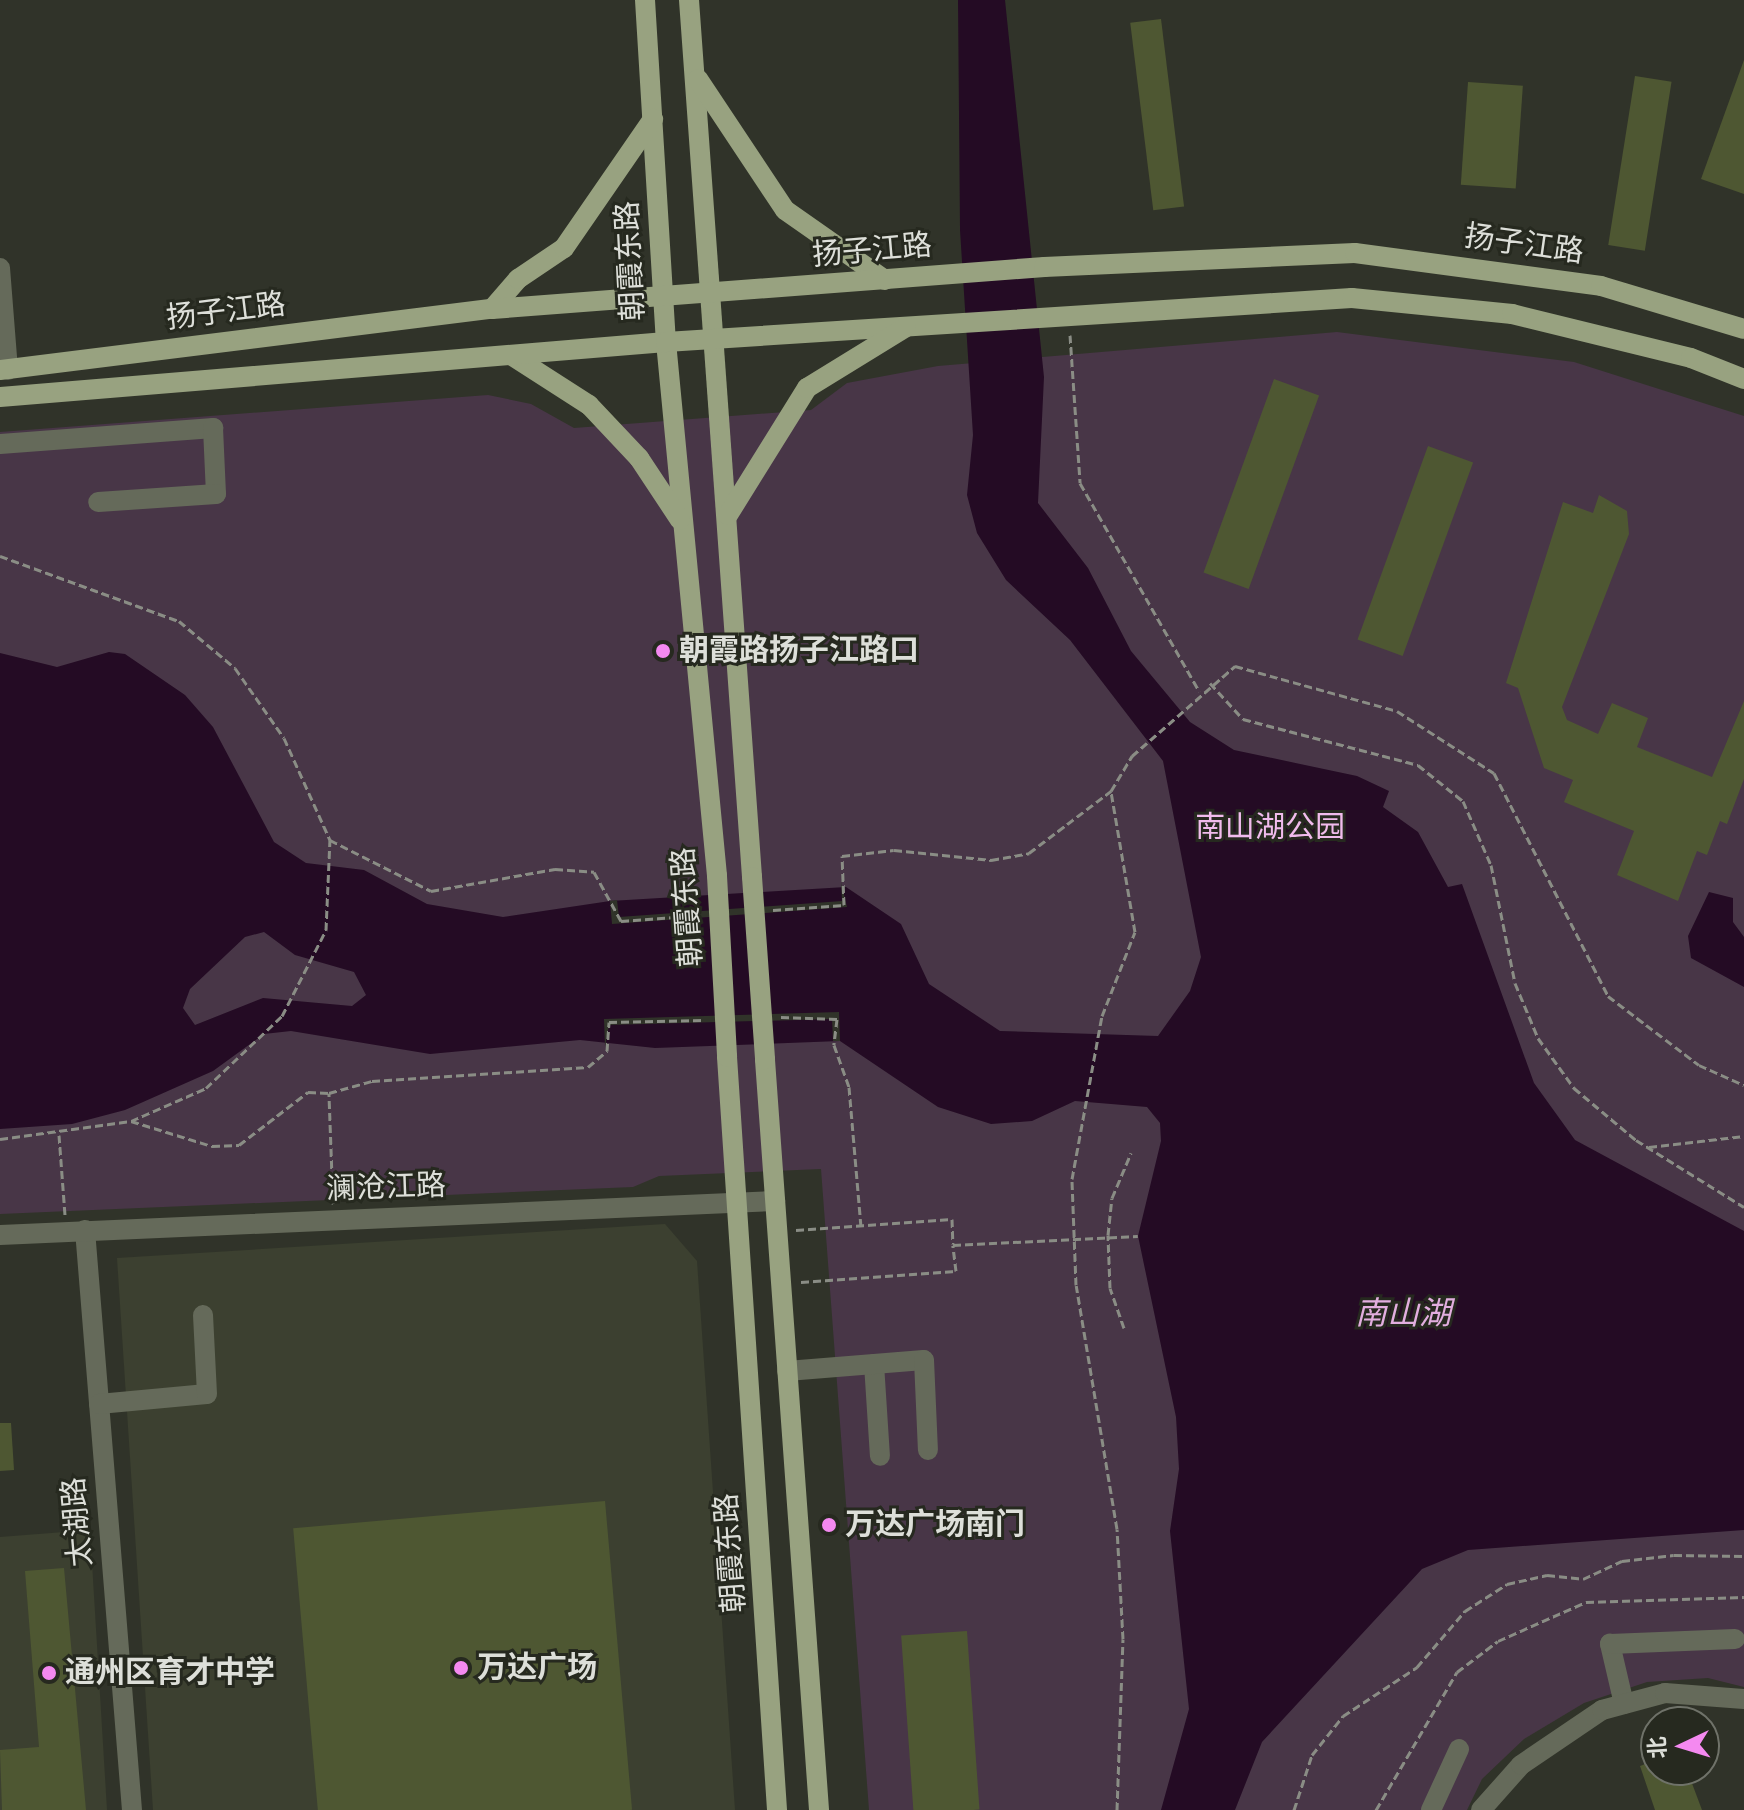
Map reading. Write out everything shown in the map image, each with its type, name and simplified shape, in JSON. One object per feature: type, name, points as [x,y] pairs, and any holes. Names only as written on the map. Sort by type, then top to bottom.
[{"type":"main road","name":"朝霞东路","points":[[645,0],[666,342],[717,876],[777,1810]]},
{"type":"main road","points":[[689,0],[714,295],[819,1810]]},
{"type":"main road","points":[[695,74],[785,210],[885,280]]},
{"type":"main road","points":[[492,309],[518,279],[564,248],[653,119]]},
{"type":"main road","name":"扬子江路","points":[[4,370],[492,309],[664,301],[1044,267],[1355,253],[1601,286],[1744,329]]},
{"type":"main road","points":[[0,397],[716,338],[1069,313],[1352,298],[1512,314],[1691,358],[1744,379]]},
{"type":"main road","points":[[728,515],[807,388],[909,325]]},
{"type":"main road","points":[[511,355],[589,405],[639,458],[684,528]]},
{"type":"street","points":[[0,268],[4,370]]},
{"type":"street","points":[[0,444],[213,428],[216,494],[98,502]]},
{"type":"street","name":"澜沧江路","points":[[0,1235],[775,1201]]},
{"type":"street","name":"太湖路","points":[[75,1231],[99,1404],[132,1810]]},
{"type":"street","points":[[99,1404],[207,1394],[203,1315]]},
{"type":"street","points":[[787,1371],[924,1360],[928,1450]]},
{"type":"street","points":[[874,1364],[880,1456]]},
{"type":"street","points":[[1624,1704],[1610,1644],[1679,1636],[1735,1639]]},
{"type":"street","points":[[1481,1810],[1521,1765],[1602,1710],[1665,1693],[1744,1699]]},
{"type":"street","points":[[1431,1810],[1459,1749]]},
{"type":"path","points":[[1069,313],[1080,483],[1199,691]]},
{"type":"path","points":[[0,556],[179,621],[235,668],[284,738],[330,840],[334,861],[332,901],[313,963],[262,1040],[206,1088],[131,1121],[59,1134],[0,1139]]},
{"type":"path","points":[[761,911],[844,905],[842,856],[894,850],[991,860],[1029,853],[1111,791],[1132,756],[1199,691],[1235,666],[1346,694],[1397,711],[1494,773],[1608,996],[1699,1065],[1744,1085]]},
{"type":"path","points":[[1210,683],[1243,719],[1418,765],[1463,801],[1491,865],[1515,983],[1538,1038],[1574,1088],[1646,1147],[1744,1207]]},
{"type":"path","points":[[1111,791],[1135,932],[1102,1016],[1088,1112],[1072,1179],[1076,1285],[1117,1529],[1123,1639],[1117,1810]]},
{"type":"path","points":[[330,840],[431,891],[555,869],[594,872],[621,921],[714,914]]},
{"type":"path","points":[[768,1018],[835,1016],[861,1226]]},
{"type":"path","points":[[131,1121],[212,1146],[239,1145],[308,1092],[329,1093],[372,1081],[588,1067],[607,1051],[609,1022],[720,1019]]},
{"type":"path","points":[[329,1093],[334,1220]]},
{"type":"path","points":[[59,1134],[75,1231]]},
{"type":"path","points":[[1646,1147],[1744,1136]]},
{"type":"path","points":[[1124,1328],[1110,1288],[1108,1235],[1112,1198],[1131,1153]]},
{"type":"path","points":[[777,1231],[952,1219],[956,1271],[781,1284]]},
{"type":"path","points":[[953,1245],[1108,1235],[1138,1236]]},
{"type":"path","points":[[1294,1810],[1312,1755],[1343,1716],[1417,1667],[1465,1611],[1507,1584],[1547,1575],[1583,1579],[1622,1561],[1744,1556]]},
{"type":"path","points":[[1376,1810],[1457,1672],[1498,1641],[1586,1602],[1744,1597]]},
{"type":"shaded area","points":[[665,1224],[697,1261],[735,1810],[153,1810],[117,1258]]},
{"type":"shaded area","name":"通州区育才中学","points":[[90,1530],[107,1810],[0,1810],[0,1537]]},
{"type":"green space","name":"南山湖公园","points":[[1337,332],[1574,362],[1744,416],[1744,1687],[1708,1678],[1647,1682],[1584,1703],[1524,1739],[1482,1779],[1467,1810],[869,1810],[821,1169],[659,1176],[633,1187],[0,1214],[0,432],[488,395],[531,404],[574,428],[811,410],[847,383],[938,366]]},
{"type":"water","name":"南山湖","points":[[958,0],[1005,0],[1044,377],[1038,503],[1088,568],[1131,651],[1190,722],[1234,750],[1357,776],[1389,791],[1383,807],[1418,832],[1448,887],[1462,884],[1534,1083],[1575,1140],[1744,1231],[1744,1530],[1468,1550],[1422,1569],[1262,1742],[1235,1810],[1161,1810],[1189,1709],[1170,1531],[1179,1469],[1176,1417],[1138,1236],[1161,1141],[1160,1123],[1147,1107],[1075,1101],[1032,1121],[991,1124],[938,1107],[840,1041],[655,1048],[580,1040],[430,1054],[291,1031],[264,1034],[213,1071],[125,1110],[72,1124],[0,1129],[0,653],[57,667],[109,652],[125,654],[185,695],[213,727],[274,842],[306,863],[364,870],[427,904],[503,917],[610,901],[846,887],[901,924],[929,984],[1000,1031],[1158,1036],[1190,991],[1201,957],[1163,761],[1070,640],[1006,580],[977,533],[967,495],[973,435],[960,230]],"holes":[[[264,932],[295,955],[354,972],[366,995],[352,1006],[263,998],[195,1025],[183,1008],[190,989],[245,937]]]},
{"type":"water","points":[[1709,892],[1733,898],[1733,922],[1744,937],[1744,987],[1691,958],[1688,936]]},
{"type":"pier","points":[[841,882],[847,907],[612,924],[610,901],[617,900],[619,917],[842,901]]},
{"type":"pier","points":[[839,1012],[840,1041],[833,1041],[832,1019],[609,1025],[605,1047],[604,1019]]},
{"type":"building","points":[[1161,19],[1184,207],[1153,210],[1130,23]]},
{"type":"building","points":[[1744,60],[1744,194],[1701,179]]},
{"type":"building","points":[[1635,76],[1672,82],[1645,251],[1608,245]]},
{"type":"building","points":[[1468,82],[1523,86],[1516,189],[1461,185]]},
{"type":"building","points":[[1274,379],[1319,395],[1249,589],[1204,573]]},
{"type":"building","points":[[1428,446],[1473,462],[1403,656],[1358,640]]},
{"type":"building","points":[[1599,495],[1627,511],[1629,534],[1562,707],[1567,720],[1598,734],[1612,703],[1648,718],[1637,747],[1712,777],[1744,701],[1744,779],[1727,824],[1720,821],[1707,855],[1697,851],[1678,901],[1617,875],[1634,831],[1564,802],[1573,780],[1544,768],[1518,688],[1506,683],[1563,502],[1593,513]]},
{"type":"building","points":[[0,1423],[11,1423],[14,1470],[0,1471]]},
{"type":"building","name":"万达广场","points":[[605,1501],[632,1810],[318,1810],[293,1528]]},
{"type":"building","points":[[64,1568],[86,1810],[2,1810],[0,1750],[39,1747],[25,1571]]},
{"type":"building","points":[[967,1631],[979,1810],[913,1810],[901,1636]]},
{"type":"building","points":[[1647,1786],[1693,1786],[1702,1810],[1655,1810]]},
{"type":"place","name":"朝霞路扬子江路口","points":[[663,651]]},
{"type":"place","name":"万达广场南门","points":[[829,1525]]},
{"type":"place","name":"万达广场","points":[[461,1668]]},
{"type":"place","name":"通州区育才中学","points":[[49,1673]]}]
